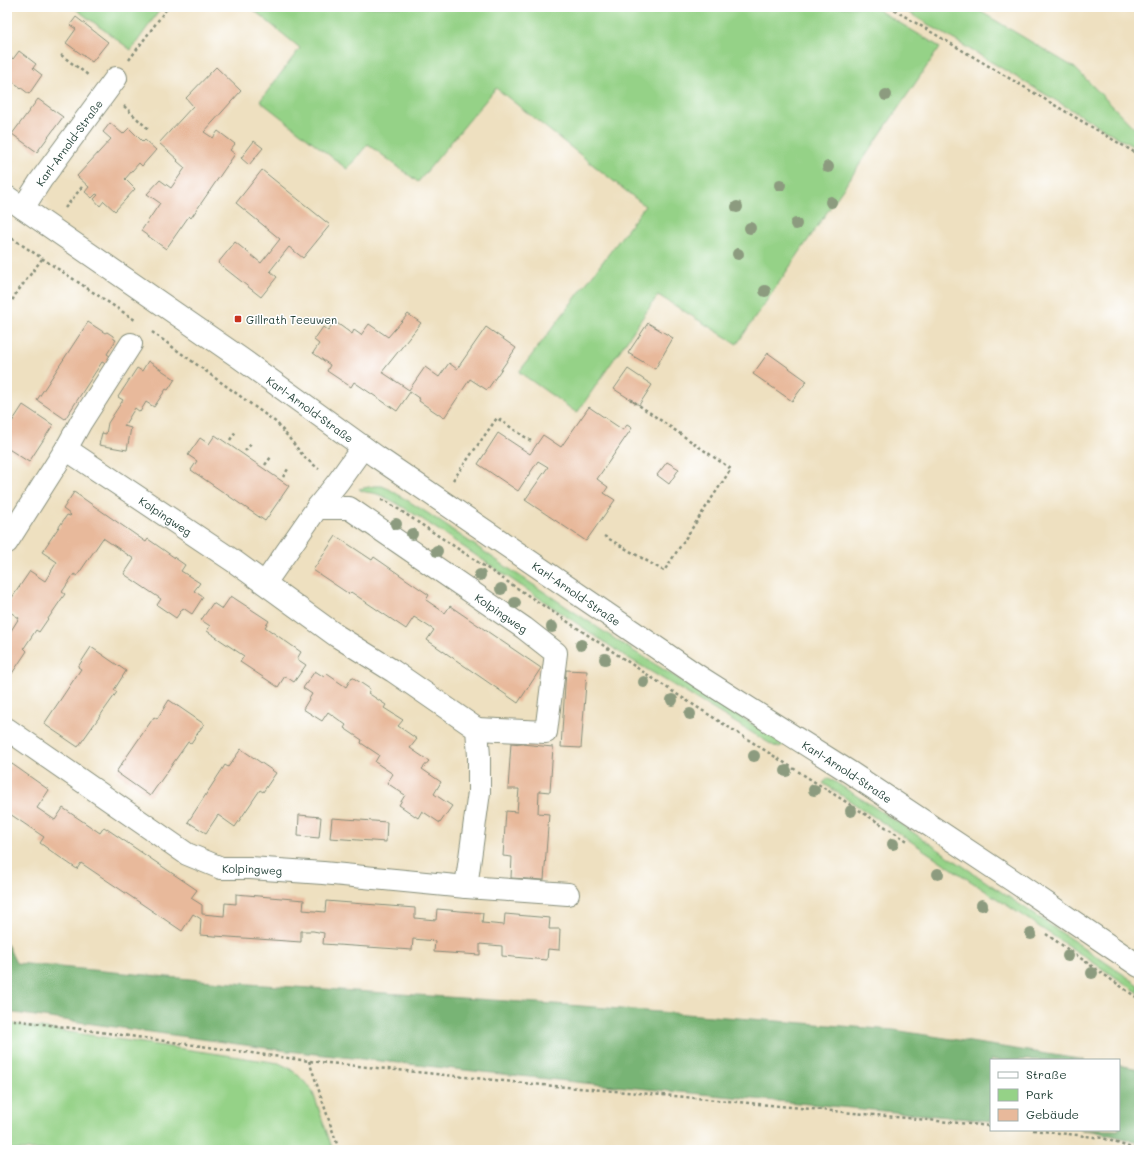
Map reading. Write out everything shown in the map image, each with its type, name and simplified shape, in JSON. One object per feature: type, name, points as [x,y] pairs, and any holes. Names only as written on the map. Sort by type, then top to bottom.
[{"type":"street","name":"Karl-Arnold-Straße","points":[[116,78],[40,180],[15,202],[240,358],[439,500],[698,676],[857,777],[1139,966]]},
{"type":"street","points":[[7,542],[131,344]]},
{"type":"street","points":[[265,583],[317,508],[363,447]]},
{"type":"street","name":"Kolpingweg","points":[[66,449],[265,583],[337,636],[393,670],[477,729],[546,732],[556,653],[524,628],[349,508],[317,508]]},
{"type":"street","name":"Kolpingweg","points":[[7,729],[187,854],[221,868],[250,868],[323,873],[466,887],[568,894]]},
{"type":"street","points":[[466,887],[479,792],[477,729]]},
{"type":"path","points":[[116,78],[168,7]]},
{"type":"path","points":[[889,7],[1139,154]]},
{"type":"path","points":[[7,235],[138,322]]},
{"type":"path","points":[[7,311],[15,295],[42,259]]},
{"type":"path","points":[[604,536],[664,571],[731,469],[630,398]]},
{"type":"path","points":[[439,500],[496,418],[531,441]]},
{"type":"path","points":[[230,440],[236,431]]},
{"type":"path","points":[[245,451],[252,442]]},
{"type":"path","points":[[265,465],[271,457]]},
{"type":"path","points":[[283,477],[288,469]]},
{"type":"path","points":[[7,1019],[309,1061],[543,1085],[990,1126]]},
{"type":"path","points":[[309,1061],[339,1150]]},
{"type":"path","points":[[1042,1131],[1103,1138],[1137,1150]]},
{"type":"green space","points":[[73,7],[162,7],[131,50]]},
{"type":"green space","points":[[250,7],[873,7],[940,47],[737,344],[658,295],[577,413],[519,372],[645,206],[496,88],[418,182],[368,144],[347,169],[260,101],[300,48]]},
{"type":"green space","points":[[899,7],[973,7],[1075,68],[1139,133],[1139,150]]},
{"type":"green space","points":[[382,486],[389,489],[426,512],[627,647],[785,744],[779,747],[774,746],[625,656],[419,517],[388,499],[359,489]]},
{"type":"green space","points":[[829,778],[911,831],[1139,985],[1139,993],[823,783]]},
{"type":"green space","points":[[7,944],[16,963],[233,983],[568,1005],[894,1030],[1079,1059],[990,1059],[990,1121],[594,1084],[288,1051],[7,1012]]},
{"type":"green space","points":[[7,1023],[279,1063],[298,1075],[312,1090],[333,1150],[7,1150]]},
{"type":"green space","points":[[1120,1065],[1139,1069],[1139,1142],[1093,1131],[1120,1131]]},
{"type":"building","points":[[76,17],[108,42],[92,62],[66,43],[76,29],[70,25]]},
{"type":"building","points":[[19,51],[36,64],[33,68],[42,75],[29,94],[12,81],[7,89],[7,54],[13,59]]},
{"type":"building","points":[[216,67],[241,91],[204,132],[213,138],[218,131],[235,144],[230,150],[235,154],[191,218],[189,216],[166,249],[141,231],[160,203],[147,194],[160,180],[171,188],[185,168],[159,143],[193,106],[186,98]]},
{"type":"building","points":[[38,99],[63,117],[37,152],[12,134]]},
{"type":"building","points":[[110,123],[123,134],[129,128],[143,142],[145,140],[156,150],[142,166],[139,163],[125,179],[135,189],[115,211],[104,201],[100,206],[94,199],[98,195],[96,194],[92,198],[85,192],[89,187],[77,176],[111,139],[103,132]]},
{"type":"building","points":[[254,141],[263,148],[249,165],[241,158]]},
{"type":"building","points":[[262,170],[330,225],[303,258],[289,247],[270,271],[277,277],[261,297],[218,263],[235,242],[261,263],[280,239],[236,203]]},
{"type":"building","points":[[408,314],[421,323],[382,372],[409,390],[425,367],[439,377],[449,363],[457,369],[486,327],[516,348],[487,390],[470,379],[444,418],[419,401],[420,399],[410,392],[397,411],[354,382],[351,387],[327,371],[330,365],[313,353],[319,344],[314,340],[323,327],[328,331],[334,321],[352,334],[354,330],[361,335],[369,324],[388,337]]},
{"type":"building","points":[[88,322],[105,333],[107,332],[116,340],[107,354],[111,357],[106,364],[102,362],[65,419],[37,400]]},
{"type":"building","points":[[648,323],[673,338],[655,369],[628,353]]},
{"type":"building","points":[[768,353],[807,381],[792,401],[753,374]]},
{"type":"building","points":[[148,361],[175,379],[154,407],[146,402],[140,412],[135,408],[124,426],[131,428],[127,450],[99,445],[102,433],[106,434],[108,423],[123,400],[118,397],[137,368],[142,371]]},
{"type":"building","points":[[628,369],[652,385],[639,405],[614,389]]},
{"type":"building","points":[[23,405],[53,425],[29,462],[7,448],[7,427],[8,428]]},
{"type":"building","points":[[589,407],[623,430],[627,425],[632,428],[597,479],[608,487],[604,493],[615,500],[586,541],[525,500],[548,467],[538,461],[518,491],[478,464],[498,433],[530,454],[543,435],[561,447]]},
{"type":"building","points":[[215,435],[289,486],[265,521],[191,470],[197,461],[188,455],[200,438],[209,444]]},
{"type":"building","points":[[667,462],[679,469],[669,484],[657,475]]},
{"type":"building","points":[[74,492],[146,542],[148,539],[185,565],[181,571],[200,583],[194,591],[203,597],[192,614],[183,608],[176,618],[157,605],[161,599],[124,574],[134,559],[103,538],[77,576],[74,574],[62,592],[65,594],[39,632],[36,630],[24,648],[27,651],[7,681],[7,637],[19,618],[7,610],[7,605],[30,571],[45,581],[57,562],[42,552],[67,515],[71,515],[63,509]]},
{"type":"building","points":[[336,536],[372,560],[374,557],[429,595],[426,600],[445,613],[450,606],[541,668],[518,703],[427,640],[434,630],[414,617],[406,629],[351,592],[349,594],[313,570]]},
{"type":"building","points":[[231,596],[269,621],[265,627],[301,652],[297,659],[306,665],[294,682],[285,676],[278,687],[240,662],[244,656],[207,631],[210,626],[201,620],[213,603],[222,609]]},
{"type":"building","points":[[91,647],[126,671],[114,690],[117,692],[78,747],[44,724],[81,669],[78,667]]},
{"type":"building","points":[[566,670],[587,671],[581,748],[561,747]]},
{"type":"building","points":[[315,671],[324,677],[327,674],[346,687],[352,677],[370,689],[368,693],[386,705],[384,708],[403,720],[398,726],[417,739],[410,748],[429,761],[422,769],[441,782],[434,794],[452,806],[440,823],[422,811],[418,818],[399,805],[405,795],[387,783],[393,774],[375,762],[379,755],[361,743],[362,740],[344,728],[346,725],[328,712],[322,721],[303,709],[312,694],[303,688]]},
{"type":"building","points":[[169,700],[204,724],[191,743],[188,742],[150,796],[116,772],[154,717],[157,719]]},
{"type":"building","points":[[511,743],[553,747],[550,792],[539,791],[538,813],[549,814],[544,880],[511,878],[512,857],[503,856],[506,811],[517,812],[519,789],[508,789]]},
{"type":"building","points":[[241,749],[276,773],[263,792],[260,790],[235,827],[218,815],[206,833],[188,822],[225,765],[228,767]]},
{"type":"building","points":[[12,764],[49,790],[37,808],[55,820],[63,808],[100,833],[104,827],[197,890],[191,898],[202,905],[202,914],[224,916],[225,903],[236,904],[236,894],[304,900],[303,910],[325,912],[326,901],[415,908],[415,918],[436,920],[437,909],[483,913],[482,923],[504,925],[505,914],[550,918],[549,929],[560,929],[559,950],[548,949],[547,960],[502,956],[502,946],[480,944],[480,955],[434,952],[435,941],[413,939],[412,950],[323,944],[324,933],[313,931],[301,931],[301,942],[200,935],[201,919],[193,914],[182,931],[81,863],[77,869],[40,843],[44,837],[7,812],[7,766],[9,767]]},
{"type":"building","points":[[299,815],[321,817],[319,838],[298,836]]},
{"type":"building","points":[[332,818],[387,822],[386,842],[330,838]]},
{"type":"place","name":"Gillrath Teeuwen","points":[[238,319]]}]
